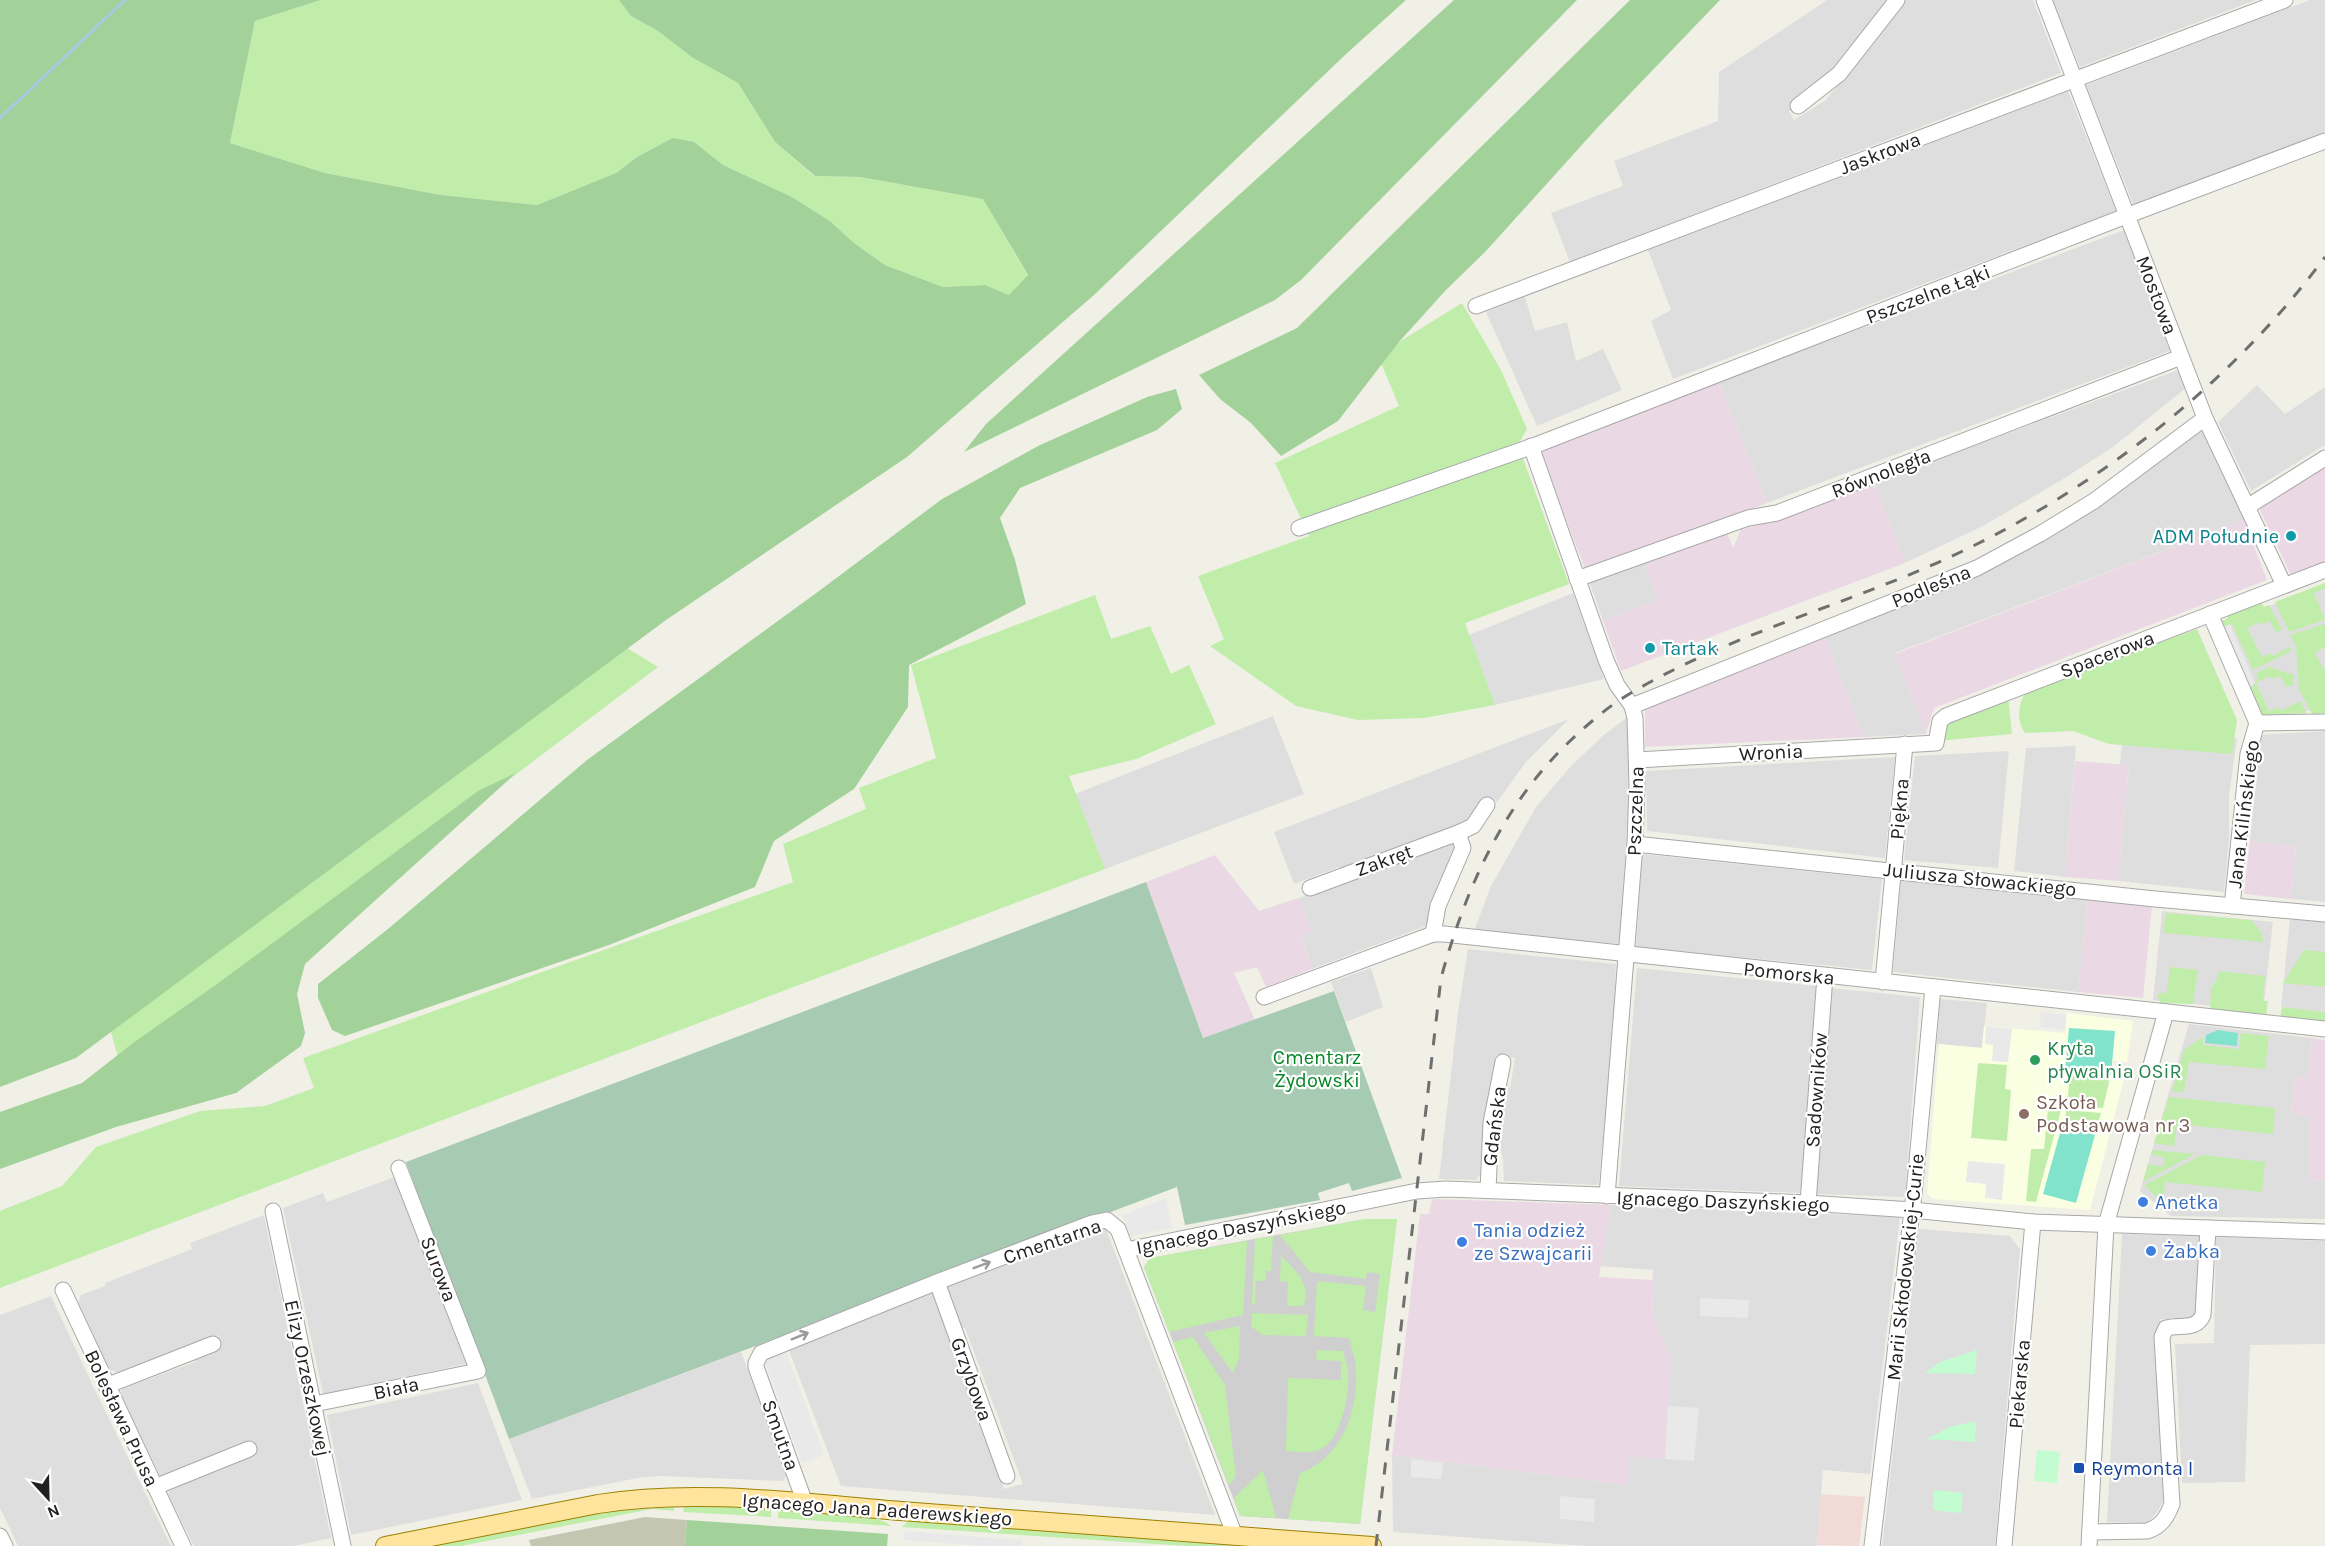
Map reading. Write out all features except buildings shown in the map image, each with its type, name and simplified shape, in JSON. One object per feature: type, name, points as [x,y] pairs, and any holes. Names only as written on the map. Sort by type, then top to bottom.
[{"type":"main road","name":"Ignacego Jana Paderewskiego","points":[[386,1546],[621,1500],[703,1498],[806,1503],[1372,1546]]},
{"type":"street","points":[[1798,106],[1839,74],[1897,0]]},
{"type":"street","name":"Mostowa","points":[[2044,0],[2205,418],[2284,585]]},
{"type":"street","name":"Jaskrowa","points":[[1476,306],[2285,0]]},
{"type":"street","name":"Pszczelne Łąki","points":[[1299,528],[1531,446],[2325,141]]},
{"type":"street","name":"Równoległa","points":[[1577,579],[1748,518],[1777,513],[2181,357]]},
{"type":"street","name":"Podleśna","points":[[1632,706],[1977,568],[2040,534],[2094,501],[2205,418]]},
{"type":"street","name":"Pszczelna","points":[[1531,446],[1611,673],[1632,706],[1635,718],[1637,760],[1635,844],[1607,1196]]},
{"type":"street","points":[[2247,507],[2325,458]]},
{"type":"street","name":"Spacerowa","points":[[1905,744],[1936,743],[1940,721],[1946,716],[2325,570]]},
{"type":"street","points":[[2210,615],[2257,723],[2325,722]]},
{"type":"street","name":"Jana Kilińskiego","points":[[2232,906],[2248,754],[2257,723]]},
{"type":"street","name":"Wronia","points":[[1637,760],[1905,744]]},
{"type":"street","name":"Piękna","points":[[1883,982],[1905,744]]},
{"type":"street","name":"Zakręt","points":[[1310,888],[1473,826],[1487,805]]},
{"type":"street","points":[[1433,934],[1438,906],[1463,848],[1458,833]]},
{"type":"street","name":"Juliusza Słowackiego","points":[[1635,844],[2325,914]]},
{"type":"street","name":"Pomorska","points":[[1264,997],[1433,934],[2325,1029]]},
{"type":"street","name":"Sadowników","points":[[1808,1203],[1825,976]]},
{"type":"street","name":"Marii Skłodowskiej-Curie","points":[[1872,1546],[1912,1210],[1933,987]]},
{"type":"street","points":[[2166,1012],[2106,1225],[2090,1539],[2154,1529],[2165,1518],[2172,1504],[2162,1337],[2166,1328],[2193,1325],[2198,1323],[2203,1314],[2208,1228]]},
{"type":"street","name":"Gdańska","points":[[1488,1190],[1491,1123],[1503,1062]]},
{"type":"street","name":"Surowa","points":[[399,1168],[478,1371]]},
{"type":"street","name":"Ignacego Daszyńskiego","points":[[1126,1250],[1417,1191],[1488,1190],[1808,1203],[2033,1222],[2325,1232]]},
{"type":"street","name":"Elizy Orzeszkowej","points":[[273,1211],[344,1546]]},
{"type":"street","name":"Cmentarna","points":[[756,1367],[757,1358],[766,1350],[937,1282],[1107,1220],[1114,1224],[1126,1250],[1235,1536]]},
{"type":"street","name":"Piekarska","points":[[2004,1546],[2033,1222]]},
{"type":"street","name":"Grzybowa","points":[[937,1282],[1007,1476]]},
{"type":"street","name":"Bolesława Prusa","points":[[63,1290],[106,1386],[183,1546]]},
{"type":"street","points":[[106,1386],[213,1344]]},
{"type":"street","name":"Smutna","points":[[756,1367],[806,1503]]},
{"type":"street","name":"Biała","points":[[314,1404],[478,1371]]},
{"type":"street","points":[[154,1486],[249,1449]]},
{"type":"street","points":[[0,1536],[5,1546]]},
{"type":"shaded area","points":[[1827,0],[1892,0],[1822,89],[1789,111],[1794,120],[1826,100],[1905,0],[2033,0],[2061,73],[1570,262],[1551,213],[1623,186],[1614,161],[1718,121],[1719,72]]},
{"type":"shaded area","points":[[2053,0],[2256,0],[2080,67]]},
{"type":"shaded area","points":[[2310,0],[2325,0],[2325,132],[2134,206],[2086,85]]},
{"type":"shaded area","points":[[2068,91],[2116,211],[1673,379],[1651,321],[1671,310],[1648,250]]},
{"type":"shaded area","points":[[2124,230],[2170,351],[1767,503],[1719,382]]},
{"type":"shaded area","points":[[1525,297],[1535,331],[1567,322],[1576,361],[1603,349],[1622,390],[1537,426],[1486,312]]},
{"type":"shaded area","points":[[2178,370],[2186,388],[2113,447],[1983,526],[1905,563],[1874,483]]},
{"type":"shaded area","points":[[1719,382],[1767,503],[1586,571],[1541,455],[1547,446]]},
{"type":"shaded area","points":[[2257,385],[2285,414],[2325,387],[2325,445],[2251,491],[2218,422]]},
{"type":"shaded area","points":[[2201,429],[2244,520],[1895,653],[1926,734],[1864,737],[1825,636],[1958,582],[2035,546],[2093,510]]},
{"type":"shaded area","points":[[2325,467],[2325,562],[2291,575],[2260,510],[2262,503]]},
{"type":"shaded area","points":[[1874,483],[1905,563],[1621,671],[1603,621],[1658,601],[1643,559],[1725,528],[1733,548],[1741,529],[1774,521]]},
{"type":"shaded area","points":[[2244,520],[2267,580],[1934,708],[1926,734],[1895,654]]},
{"type":"shaded area","points":[[1643,559],[1658,601],[1603,621],[1589,581]]},
{"type":"shaded area","points":[[2325,584],[2325,710],[2260,714],[2221,625]]},
{"type":"shaded area","points":[[1573,593],[1604,679],[1495,705],[1469,635]]},
{"type":"shaded area","points":[[2230,624],[2255,683],[2249,688],[2223,627]]},
{"type":"shaded area","points":[[1825,636],[1864,737],[1645,747],[1645,707]]},
{"type":"shaded area","points":[[1273,716],[1304,794],[1105,869],[1075,794]]},
{"type":"shaded area","points":[[1629,716],[1628,809],[1620,944],[1474,931],[1491,886],[1536,807],[1571,766],[1605,734]]},
{"type":"shaded area","points":[[1569,719],[1526,762],[1497,802],[1483,798],[1484,805],[1458,828],[1341,870],[1339,867],[1294,884],[1274,832]]},
{"type":"shaded area","points":[[2325,731],[2325,902],[2291,899],[2296,847],[2250,841],[2261,735]]},
{"type":"shaded area","points":[[2237,738],[2229,797],[2229,839],[2224,892],[2118,881],[2129,766],[2120,765],[2122,742]]},
{"type":"shaded area","points":[[2076,746],[2065,877],[2014,871],[2026,748]]},
{"type":"shaded area","points":[[2009,751],[1998,868],[1904,860],[1915,756]]},
{"type":"shaded area","points":[[1895,757],[1885,858],[1647,831],[1646,771]]},
{"type":"shaded area","points":[[2075,761],[2129,765],[2118,881],[2065,877]]},
{"type":"shaded area","points":[[1454,840],[1458,851],[1426,926],[1312,969],[1301,936],[1312,931],[1299,898]]},
{"type":"shaded area","points":[[2250,841],[2296,847],[2291,899],[2244,894]]},
{"type":"shaded area","points":[[1642,854],[1882,879],[1872,970],[1636,947]]},
{"type":"shaded area","points":[[1215,855],[1259,911],[1299,898],[1312,931],[1301,937],[1312,969],[1266,987],[1257,967],[1234,973],[1255,1020],[1203,1038],[1146,882]]},
{"type":"shaded area","points":[[1901,880],[2088,900],[2078,992],[1893,972]]},
{"type":"shaded area","points":[[2088,900],[2152,906],[2143,998],[2078,992]]},
{"type":"shaded area","points":[[2162,911],[2273,922],[2263,1011],[2153,1000]]},
{"type":"shaded area","points":[[2290,918],[2325,921],[2325,1012],[2281,1007]]},
{"type":"shaded area","points":[[1468,949],[1616,964],[1613,1033],[1597,1185],[1504,1181],[1503,1158],[1495,1129],[1502,1089],[1510,1088],[1515,1058],[1497,1055],[1482,1140],[1480,1175],[1476,1180],[1439,1179],[1458,1012]]},
{"type":"shaded area","points":[[1371,968],[1383,1007],[1346,1022],[1331,982]]},
{"type":"shaded area","points":[[1637,968],[1817,986],[1802,1193],[1619,1186]]},
{"type":"shaded area","points":[[1830,988],[1920,997],[1905,1197],[1815,1194]]},
{"type":"shaded area","points":[[1940,999],[1987,1003],[1982,1048],[1937,1044]]},
{"type":"shaded area","points":[[2041,1012],[2066,1015],[2065,1030],[2040,1027]]},
{"type":"shaded area","name":"Szkoła Podstawowa nr 3","points":[[2067,1013],[2133,1021],[2127,1062],[2113,1061],[2112,1079],[2124,1079],[2090,1210],[1933,1199],[1927,1193],[1939,1044],[1982,1048],[1984,1026],[2065,1033]]},
{"type":"shaded area","points":[[2189,1024],[2312,1038],[2308,1078],[2295,1077],[2291,1114],[2310,1116],[2309,1180],[2325,1181],[2325,1219],[2171,1216],[2140,1191]]},
{"type":"shaded area","points":[[1986,1026],[2012,1029],[2008,1062],[1992,1061],[1993,1045],[1985,1044]]},
{"type":"shaded area","points":[[2312,1038],[2325,1040],[2325,1181],[2309,1180],[2310,1116],[2291,1114],[2295,1077],[2308,1078]]},
{"type":"shaded area","points":[[1968,1161],[2005,1164],[2002,1200],[1985,1198],[1986,1184],[1966,1182]]},
{"type":"shaded area","points":[[400,1175],[470,1363],[323,1394],[283,1208],[323,1193],[327,1202]]},
{"type":"shaded area","points":[[1166,1198],[1172,1228],[1130,1236],[1122,1215]]},
{"type":"shaded area","points":[[1434,1199],[1611,1205],[1599,1277],[1652,1280],[1654,1270],[1652,1316],[1671,1359],[1665,1459],[1630,1456],[1628,1485],[1392,1455],[1420,1214],[1429,1214]]},
{"type":"shaded area","points":[[1611,1205],[1900,1217],[1870,1474],[1823,1470],[1817,1546],[1586,1546],[1393,1532],[1392,1455],[1627,1485],[1630,1456],[1665,1458],[1668,1406],[1652,1316],[1654,1270],[1599,1266]]},
{"type":"shaded area","points":[[264,1215],[331,1538],[293,1546],[194,1546],[168,1494],[171,1487],[161,1478],[120,1393],[122,1389],[195,1362],[196,1357],[221,1348],[218,1335],[118,1373],[109,1369],[78,1303],[81,1295],[105,1286],[105,1283],[192,1249],[190,1243]]},
{"type":"shaded area","points":[[1365,1219],[1397,1219],[1360,1524],[1240,1516],[1144,1267],[1150,1258]]},
{"type":"shaded area","points":[[1100,1227],[1106,1229],[1215,1515],[841,1486],[788,1348],[932,1290],[981,1420],[1004,1489],[1023,1484],[965,1328],[962,1328],[946,1288],[947,1285]]},
{"type":"shaded area","points":[[1919,1229],[2010,1236],[2020,1249],[1995,1546],[1882,1546]]},
{"type":"shaded area","points":[[2122,1234],[2201,1236],[2197,1312],[2192,1319],[2160,1319],[2167,1494],[2148,1523],[2107,1522]]},
{"type":"shaded area","points":[[2216,1237],[2325,1241],[2325,1344],[2250,1345],[2245,1482],[2182,1483],[2175,1344],[2214,1343]]},
{"type":"shaded area","points":[[51,1296],[171,1546],[18,1546],[0,1508],[0,1315]]},
{"type":"shaded area","points":[[1700,1298],[1749,1300],[1748,1318],[1700,1316]]},
{"type":"shaded area","points":[[786,1351],[824,1455],[802,1463],[764,1359]]},
{"type":"shaded area","points":[[741,1352],[787,1475],[783,1481],[660,1476],[638,1478],[532,1499],[509,1439]]},
{"type":"shaded area","points":[[478,1383],[522,1500],[351,1535],[327,1415]]},
{"type":"shaded area","points":[[1668,1406],[1699,1408],[1694,1461],[1665,1459]]},
{"type":"shaded area","points":[[1411,1459],[1443,1463],[1441,1479],[1411,1477]]},
{"type":"shaded area","points":[[1821,1494],[1865,1497],[1859,1546],[1817,1545]]},
{"type":"shaded area","points":[[1560,1496],[1595,1499],[1594,1522],[1560,1519]]},
{"type":"shaded area","points":[[645,1517],[687,1520],[685,1546],[531,1546],[529,1540]]},
{"type":"shaded area","points":[[904,1531],[1022,1540],[1022,1546],[983,1546],[903,1540]]},
{"type":"green space","points":[[0,0],[321,0],[255,21],[230,143],[325,173],[441,195],[537,205],[616,173],[637,157],[673,138],[694,142],[723,165],[792,197],[830,221],[854,243],[885,265],[943,287],[985,285],[1009,295],[1028,275],[983,199],[860,177],[815,176],[775,142],[738,83],[693,58],[658,31],[631,16],[619,0],[1406,0],[1345,55],[1094,295],[907,457],[666,620],[76,1058],[0,1087]]},
{"type":"green space","points":[[321,0],[619,0],[631,16],[658,31],[693,58],[738,83],[775,142],[814,176],[860,177],[983,199],[1028,276],[1009,295],[985,285],[943,287],[885,265],[854,243],[830,221],[792,197],[723,165],[694,142],[637,157],[616,173],[537,205],[441,195],[325,173],[230,143],[255,21]]},
{"type":"green space","points":[[1454,0],[1577,0],[1301,280],[1275,300],[964,452],[986,424]]},
{"type":"green space","points":[[1630,0],[1720,0],[1599,126],[1486,251],[1445,291],[1399,342],[1338,421],[1281,456],[1251,423],[1220,399],[1199,375],[1297,328]]},
{"type":"green space","points":[[1462,303],[1501,370],[1527,429],[1518,445],[1569,584],[1465,623],[1495,705],[1424,718],[1358,720],[1296,706],[1210,646],[1224,639],[1198,576],[1309,536],[1275,463],[1399,406],[1381,363],[1399,342]]},
{"type":"green space","points":[[1176,389],[1182,409],[1157,430],[1020,488],[1000,518],[1015,560],[1026,604],[909,665],[908,707],[854,789],[774,841],[755,887],[609,945],[345,1036],[332,1030],[318,998],[318,984],[388,929],[587,760],[942,499],[1038,446],[1147,397]]},
{"type":"green space","points":[[2325,583],[2325,588],[2314,593],[2325,620],[2289,632],[2275,602]]},
{"type":"green space","points":[[533,590],[658,667],[122,1072],[111,1032],[143,954]]},
{"type":"green space","points":[[1095,595],[1111,639],[1150,626],[1171,674],[1189,665],[1216,724],[1136,759],[1069,776],[1105,869],[0,1288],[0,1211],[62,1186],[96,1147],[200,1111],[265,1106],[314,1088],[303,1058],[793,882],[783,844],[866,809],[859,788],[936,758],[911,665]]},
{"type":"green space","points":[[2261,601],[2264,607],[2269,605],[2282,629],[2276,633],[2270,621],[2262,625],[2260,622],[2247,628],[2262,657],[2270,653],[2272,656],[2290,647],[2291,651],[2253,670],[2232,624],[2223,627],[2221,621],[2228,618],[2226,615]]},
{"type":"green space","points":[[2325,624],[2325,647],[2315,653],[2325,671],[2325,713],[2312,714],[2299,689],[2296,645],[2290,635]]},
{"type":"green space","points":[[2197,629],[2237,720],[2232,754],[2109,744],[2073,731],[2025,733],[2022,728],[2019,712],[2027,691]]},
{"type":"green space","points":[[2269,667],[2294,675],[2293,685],[2286,687],[2280,676],[2272,679],[2270,676],[2256,683],[2269,711],[2279,707],[2280,711],[2300,701],[2307,713],[2262,715],[2250,691],[2258,678],[2256,673]]},
{"type":"green space","points":[[2008,697],[2012,734],[1936,741],[1941,726]]},
{"type":"green space","points":[[516,773],[305,964],[297,994],[305,1033],[301,1046],[236,1093],[116,1127],[0,1169],[0,1112],[82,1083],[133,1043],[217,984],[478,791]]},
{"type":"green space","name":"Cmentarz Żydowski","points":[[1146,882],[1203,1038],[1334,991],[1402,1178],[1352,1191],[1349,1183],[1318,1193],[1320,1200],[1185,1225],[1177,1187],[509,1439],[406,1162]]},
{"type":"green space","points":[[2166,913],[2251,920],[2260,930],[2264,942],[2163,933]]},
{"type":"green space","points":[[2304,950],[2325,952],[2325,987],[2283,983]]},
{"type":"green space","points":[[2170,967],[2198,970],[2193,1004],[2160,1003],[2157,994],[2167,992]]},
{"type":"green space","points":[[2219,971],[2265,976],[2263,1001],[2268,1001],[2266,1017],[2210,1011],[2211,988]]},
{"type":"green space","points":[[2282,1007],[2325,1012],[2325,1023],[2280,1018]]},
{"type":"green space","points":[[2069,1028],[2115,1031],[2111,1075],[2065,1071]]},
{"type":"green space","points":[[2218,1030],[2238,1033],[2237,1046],[2205,1043],[2206,1035]]},
{"type":"green space","points":[[2241,1033],[2269,1036],[2265,1069],[2189,1062],[2184,1092],[2172,1091],[2184,1050],[2203,1037],[2203,1045],[2239,1049]]},
{"type":"green space","points":[[1978,1063],[2007,1065],[2005,1089],[2011,1090],[2007,1141],[1971,1138]]},
{"type":"green space","points":[[2070,1075],[2110,1078],[2103,1108],[2067,1105]]},
{"type":"green space","points":[[2169,1097],[2275,1108],[2273,1134],[2177,1124],[2174,1146],[2154,1143]]},
{"type":"green space","points":[[2048,1109],[2061,1110],[2036,1202],[2026,1201],[2031,1149],[2044,1149]]},
{"type":"green space","points":[[2067,1110],[2101,1113],[2096,1132],[2063,1123]]},
{"type":"green space","points":[[2062,1126],[2095,1135],[2076,1203],[2043,1194]]},
{"type":"green space","points":[[2152,1150],[2195,1154],[2143,1182],[2148,1164],[2163,1167],[2165,1158],[2151,1154]]},
{"type":"green space","points":[[2202,1155],[2265,1162],[2262,1192],[2165,1182],[2163,1203],[2144,1185]]},
{"type":"green space","points":[[1365,1219],[1397,1219],[1360,1524],[1288,1519],[1300,1473],[1326,1457],[1337,1445],[1344,1432],[1350,1417],[1356,1386],[1356,1366],[1349,1338],[1314,1336],[1317,1281],[1366,1286],[1363,1310],[1375,1312],[1380,1274],[1367,1272],[1366,1279],[1310,1272],[1280,1235]]},
{"type":"green space","points":[[1273,1236],[1271,1271],[1266,1271],[1266,1281],[1256,1281],[1255,1305],[1252,1304],[1255,1239]]},
{"type":"green space","points":[[1247,1241],[1243,1315],[1169,1332],[1144,1267],[1150,1258]]},
{"type":"green space","points":[[1281,1256],[1301,1278],[1306,1292],[1303,1306],[1287,1306],[1288,1282],[1280,1281]]},
{"type":"green space","points":[[1252,1313],[1308,1315],[1306,1336],[1262,1335],[1251,1326]]},
{"type":"green space","points":[[1240,1326],[1239,1358],[1233,1373],[1204,1333]]},
{"type":"green space","points":[[1193,1337],[1225,1385],[1236,1476],[1229,1485],[1173,1342]]},
{"type":"green space","points":[[1317,1350],[1343,1351],[1348,1370],[1348,1390],[1343,1415],[1334,1437],[1327,1445],[1315,1451],[1286,1451],[1288,1378],[1341,1380],[1341,1361],[1316,1360]]},
{"type":"green space","points":[[1977,1350],[1975,1374],[1925,1373],[1940,1362]]},
{"type":"green space","points":[[1976,1421],[1975,1442],[1927,1439],[1949,1427]]},
{"type":"green space","points":[[2037,1450],[2060,1452],[2057,1483],[2034,1481]]},
{"type":"green space","points":[[1263,1470],[1276,1518],[1240,1516],[1234,1498]]},
{"type":"green space","points":[[1934,1490],[1963,1493],[1961,1513],[1933,1510]]},
{"type":"green space","points":[[717,1506],[771,1510],[771,1517],[683,1512],[684,1507]]},
{"type":"green space","points":[[674,1507],[674,1511],[652,1509],[461,1546],[427,1546],[605,1512]]},
{"type":"green space","points":[[778,1511],[856,1515],[884,1521],[891,1526],[778,1518]]},
{"type":"green space","points":[[687,1520],[888,1534],[887,1546],[685,1546]]},
{"type":"green space","points":[[912,1520],[1245,1546],[1186,1546],[902,1527]]},
{"type":"waterway","points":[[0,118],[125,0]]},
{"type":"railway","points":[[1376,1546],[1441,978],[1462,912],[1489,850],[1525,793],[1546,766],[1597,717],[1626,696],[1667,673],[1752,635],[1883,585],[1969,548],[2070,492],[2164,424],[2208,385],[2250,345],[2325,257]]},
{"type":"place","name":"ADM Południe","points":[[2291,536]]},
{"type":"place","name":"Tartak","points":[[1650,648]]},
{"type":"place","name":"Kryta pływalnia OSiR","points":[[2035,1060]]},
{"type":"place","name":"Szkoła Podstawowa nr 3","points":[[2024,1114]]},
{"type":"place","name":"Anetka","points":[[2143,1202]]},
{"type":"place","name":"Tania odzież ze Szwajcarii","points":[[1462,1242]]},
{"type":"place","name":"Żabka","points":[[2151,1251]]},
{"type":"place","name":"Reymonta I","points":[[2079,1468]]}]
